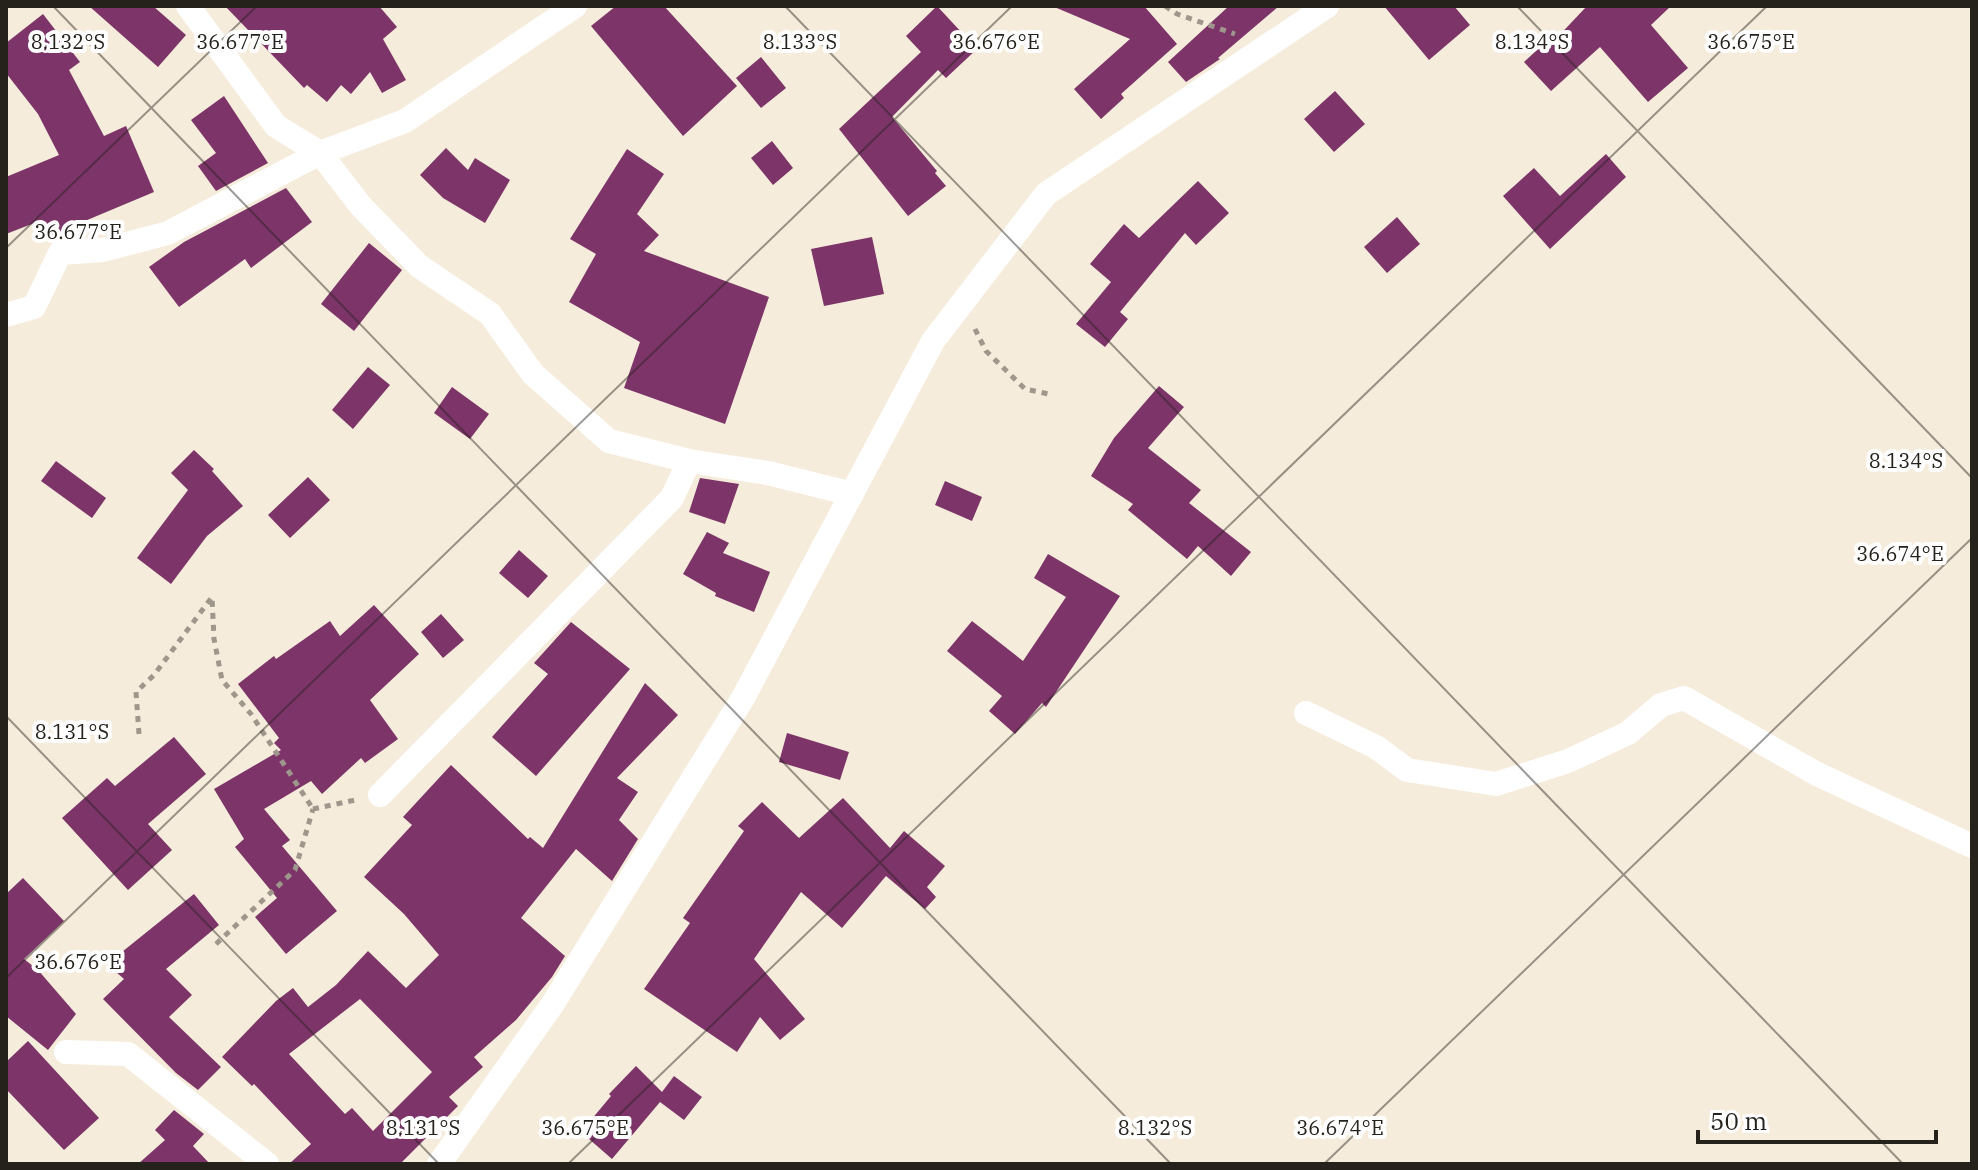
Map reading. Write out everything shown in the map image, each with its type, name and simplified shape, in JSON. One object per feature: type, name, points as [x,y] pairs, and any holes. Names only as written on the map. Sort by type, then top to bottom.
[{"type":"street","points":[[188,6],[276,126],[320,153],[360,205],[419,266],[490,314],[533,374],[609,441],[689,461],[768,473],[852,494]]},
{"type":"street","points":[[6,315],[34,307],[60,253],[103,250],[168,233],[320,153],[405,121],[575,6]]},
{"type":"street","points":[[439,1164],[552,1005],[743,698],[933,341],[962,303],[1046,194],[1327,6]]},
{"type":"street","points":[[380,795],[672,498],[689,461]]},
{"type":"street","points":[[1306,713],[1376,747],[1407,770],[1496,784],[1568,761],[1628,733],[1661,705],[1684,698],[1817,774],[1972,846]]},
{"type":"street","points":[[66,1052],[128,1054],[267,1164]]},
{"type":"path","points":[[1165,6],[1177,14],[1270,46]]},
{"type":"path","points":[[962,303],[986,351],[1025,389],[1053,395]]},
{"type":"path","points":[[139,734],[136,692],[154,675],[212,597],[214,639],[222,680],[251,714],[313,809],[295,870],[216,944]]},
{"type":"path","points":[[313,809],[380,795]]},
{"type":"building","points":[[89,6],[153,6],[186,35],[158,67]]},
{"type":"building","points":[[225,6],[379,6],[397,27],[383,39],[406,80],[382,93],[370,72],[351,94],[341,85],[327,102],[307,85],[304,88]]},
{"type":"building","points":[[616,6],[664,6],[737,86],[683,136],[591,26]]},
{"type":"building","points":[[937,6],[977,49],[946,78],[938,70],[892,117],[946,186],[908,216],[839,129],[921,52],[906,36]]},
{"type":"building","points":[[1052,6],[1144,6],[1177,44],[1121,94],[1124,98],[1101,119],[1074,89],[1130,39]]},
{"type":"building","points":[[1229,6],[1279,6],[1220,59],[1186,82],[1168,62]]},
{"type":"building","points":[[1384,6],[1454,6],[1470,25],[1429,60]]},
{"type":"building","points":[[1587,6],[1671,6],[1651,25],[1688,68],[1648,102],[1600,47],[1551,91],[1524,62],[1549,39],[1552,43]]},
{"type":"building","points":[[43,14],[80,62],[69,70],[104,136],[126,126],[154,192],[49,236],[42,220],[6,234],[6,177],[59,155],[38,114],[6,73],[6,43]]},
{"type":"building","points":[[761,57],[786,88],[761,108],[736,78]]},
{"type":"building","points":[[1335,91],[1365,124],[1334,152],[1304,119]]},
{"type":"building","points":[[224,96],[268,163],[216,191],[198,166],[216,153],[191,120]]},
{"type":"building","points":[[772,141],[793,168],[773,185],[751,158]]},
{"type":"building","points":[[446,148],[468,170],[475,158],[510,180],[485,223],[443,198],[420,175]]},
{"type":"building","points":[[627,149],[664,174],[637,214],[659,235],[644,251],[769,297],[725,424],[624,388],[640,342],[569,302],[596,254],[570,239]]},
{"type":"building","points":[[1606,154],[1626,177],[1550,249],[1503,196],[1534,168],[1560,196]]},
{"type":"building","points":[[1198,181],[1229,213],[1196,245],[1185,233],[1120,312],[1128,319],[1105,347],[1076,324],[1111,282],[1090,264],[1124,224],[1139,238]]},
{"type":"building","points":[[286,188],[312,222],[251,268],[245,259],[179,307],[149,267],[184,242]]},
{"type":"building","points":[[1397,217],[1420,244],[1387,273],[1364,247]]},
{"type":"building","points":[[872,237],[884,294],[824,306],[811,249]]},
{"type":"building","points":[[369,243],[402,270],[354,331],[321,304]]},
{"type":"building","points":[[368,367],[390,385],[353,429],[332,410]]},
{"type":"building","points":[[1159,386],[1184,407],[1148,448],[1201,490],[1189,503],[1251,552],[1231,576],[1198,546],[1187,559],[1128,510],[1133,504],[1091,476],[1114,438]]},
{"type":"building","points":[[452,387],[489,414],[470,439],[434,413]]},
{"type":"building","points":[[194,450],[214,469],[212,471],[243,506],[207,536],[171,584],[137,558],[188,490],[171,473]]},
{"type":"building","points":[[56,461],[106,498],[92,518],[41,481]]},
{"type":"building","points":[[308,477],[330,500],[290,538],[268,515]]},
{"type":"building","points":[[700,478],[739,484],[725,524],[689,512]]},
{"type":"building","points":[[945,481],[982,497],[972,521],[935,505]]},
{"type":"building","points":[[707,532],[729,543],[723,553],[770,572],[754,612],[715,596],[716,593],[683,574]]},
{"type":"building","points":[[519,550],[548,576],[528,598],[499,573]]},
{"type":"building","points":[[1048,554],[1120,596],[1046,707],[1042,703],[1015,734],[989,711],[1002,696],[947,651],[972,621],[1023,661],[1066,597],[1034,578]]},
{"type":"building","points":[[374,605],[419,654],[370,700],[398,739],[365,763],[361,758],[322,794],[311,781],[264,809],[290,840],[282,846],[337,911],[286,954],[255,917],[277,898],[235,847],[244,839],[214,789],[281,750],[274,743],[279,738],[238,684],[274,656],[276,659],[330,621],[340,636]]},
{"type":"building","points":[[441,614],[464,640],[443,658],[421,632]]},
{"type":"building","points":[[571,622],[630,669],[536,776],[492,737],[548,674],[534,663]]},
{"type":"building","points":[[645,683],[678,715],[617,778],[638,792],[619,820],[638,839],[612,881],[576,849],[521,918],[565,956],[552,977],[516,1020],[474,1057],[483,1067],[449,1097],[458,1106],[400,1164],[289,1164],[311,1144],[254,1084],[252,1086],[222,1057],[276,1001],[293,988],[308,1007],[336,985],[368,951],[406,988],[439,955],[404,914],[364,877],[412,825],[403,817],[451,765],[528,839],[530,837],[543,848]],"holes":[[[360,999],[432,1072],[373,1131],[352,1108],[345,1114],[289,1054]]]},
{"type":"building","points":[[787,733],[849,752],[840,780],[779,762]]},
{"type":"building","points":[[174,737],[206,774],[148,824],[172,850],[128,890],[62,818],[107,778],[115,786]]},
{"type":"building","points":[[843,798],[890,848],[904,831],[945,866],[927,887],[936,897],[925,909],[886,876],[842,928],[801,892],[754,959],[805,1019],[780,1040],[760,1017],[737,1052],[644,989],[690,923],[683,918],[744,831],[738,826],[762,802],[799,838]]},
{"type":"building","points":[[23,878],[64,921],[24,959],[38,970],[76,1014],[48,1050],[6,1016],[6,894]]},
{"type":"building","points":[[194,894],[219,925],[166,969],[192,995],[169,1017],[221,1067],[198,1090],[176,1073],[103,999],[124,979],[107,964]]},
{"type":"building","points":[[28,1041],[99,1118],[64,1150],[6,1089],[6,1062]]},
{"type":"building","points":[[636,1066],[662,1092],[674,1076],[702,1097],[684,1120],[660,1102],[612,1159],[581,1132],[611,1096],[609,1094]]},
{"type":"building","points":[[174,1110],[204,1134],[193,1146],[210,1164],[138,1164],[165,1140],[155,1130]]}]
